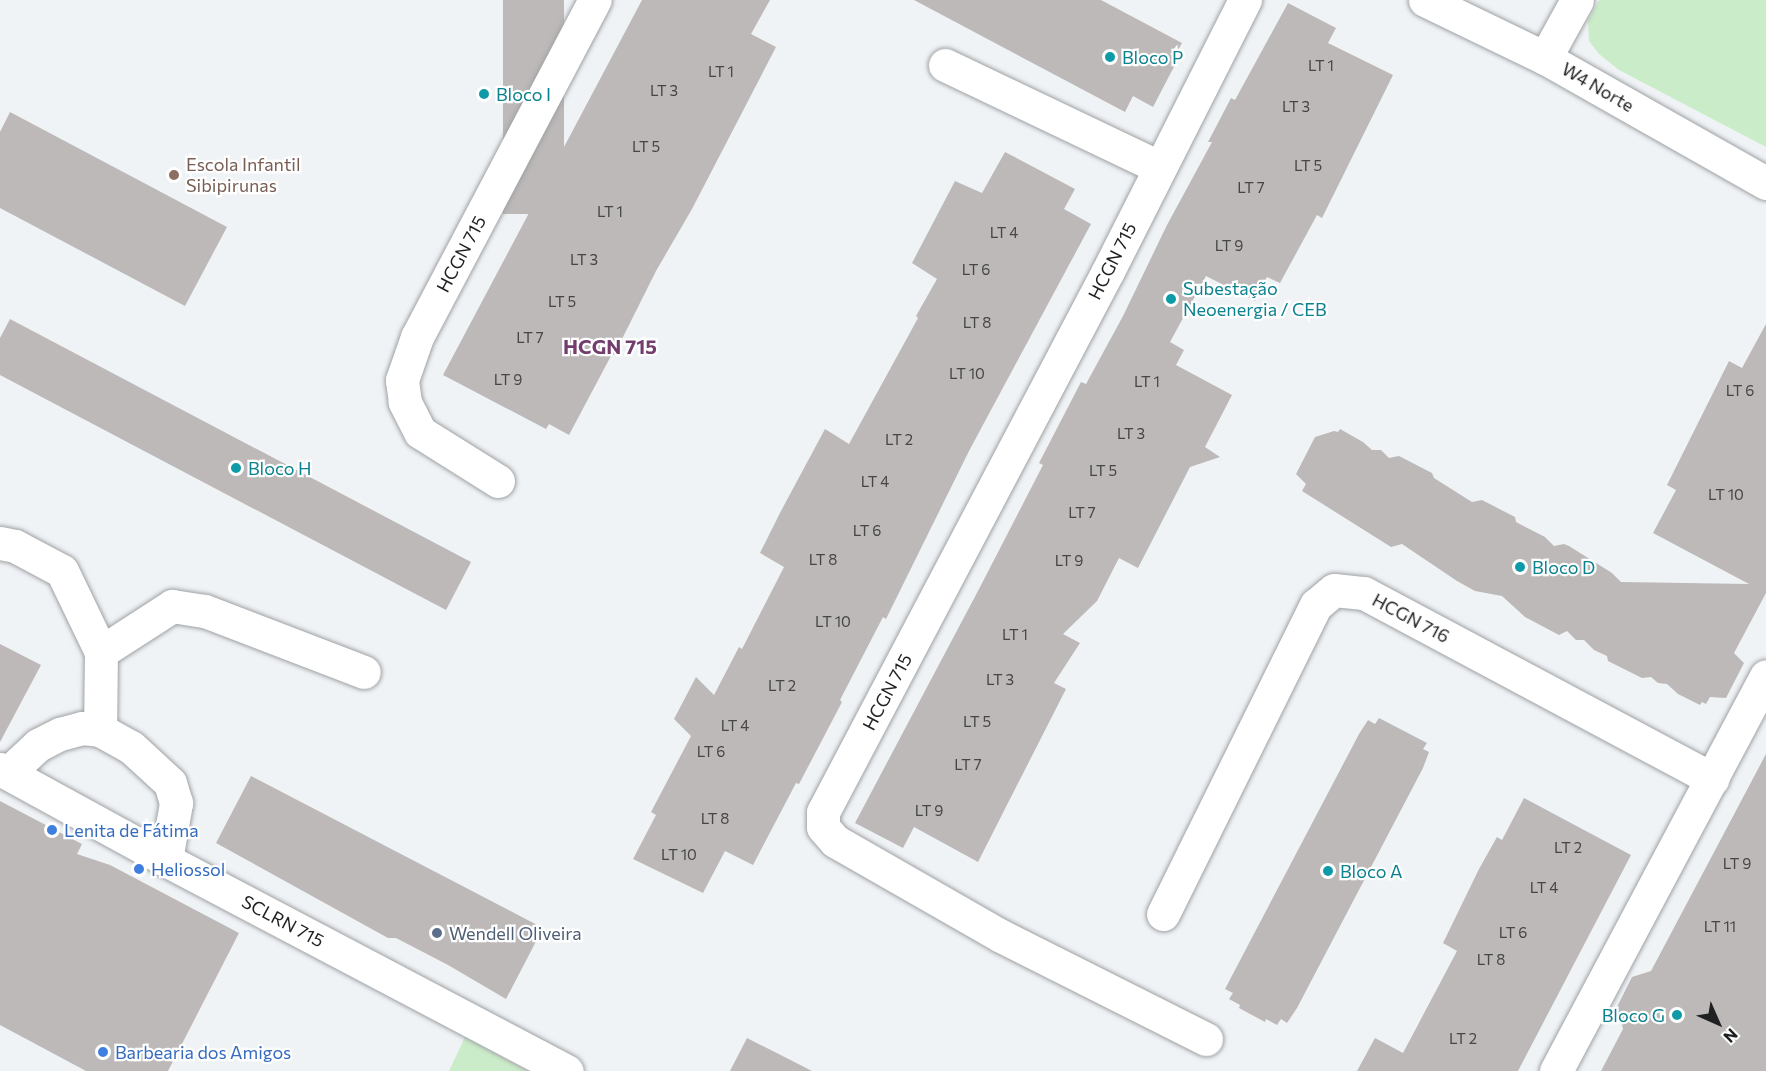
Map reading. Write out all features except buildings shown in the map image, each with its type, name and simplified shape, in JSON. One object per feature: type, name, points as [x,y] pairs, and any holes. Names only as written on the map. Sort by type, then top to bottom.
[{"type":"street","name":"HCGN 715","points":[[498,481],[420,432],[405,402],[402,380],[417,337],[595,0]]},
{"type":"street","name":"HCGN 715","points":[[1206,1039],[1001,936],[835,841],[823,827],[823,812],[1108,271],[1158,167],[1245,0]]},
{"type":"street","name":"W4 Norte","points":[[1425,0],[1545,58],[1766,183]]},
{"type":"street","points":[[1545,58],[1576,0]]},
{"type":"street","points":[[945,65],[1158,167]]},
{"type":"street","points":[[0,543],[15,546],[62,570],[101,652],[100,730]]},
{"type":"street","name":"HCGN 716","points":[[1163,914],[1316,605],[1334,590],[1364,593],[1713,779]]},
{"type":"street","points":[[101,652],[172,606],[205,611],[364,672]]},
{"type":"street","points":[[1557,1071],[1766,676]]},
{"type":"street","points":[[4,771],[38,745],[60,734],[82,728],[100,730],[131,747],[170,783],[176,803],[166,860]]},
{"type":"street","name":"SCLRN 715","points":[[4,771],[166,860],[567,1071]]},
{"type":"green space","points":[[1599,0],[1766,0],[1766,147],[1619,70],[1599,54],[1589,41],[1588,21]]},
{"type":"green space","points":[[465,1037],[527,1071],[449,1071]]},
{"type":"place","name":"Bloco P","points":[[1110,57]]},
{"type":"place","name":"Bloco I","points":[[484,94]]},
{"type":"place","name":"Escola Infantil Sibipirunas","points":[[174,175]]},
{"type":"place","name":"Subestação Neoenergia / CEB","points":[[1171,299]]},
{"type":"place","name":"Bloco H","points":[[236,468]]},
{"type":"place","name":"Bloco D","points":[[1520,567]]},
{"type":"place","name":"Lenita de Fátima","points":[[52,830]]},
{"type":"place","name":"Heliossol","points":[[139,869]]},
{"type":"place","name":"Bloco A","points":[[1328,871]]},
{"type":"place","name":"Wendell Oliveira","points":[[437,933]]},
{"type":"place","name":"Bloco G","points":[[1677,1015]]},
{"type":"place","name":"Barbearia dos Amigos","points":[[103,1052]]},
{"type":"district","name":"HCGN 715","points":[[610,346]]}]
